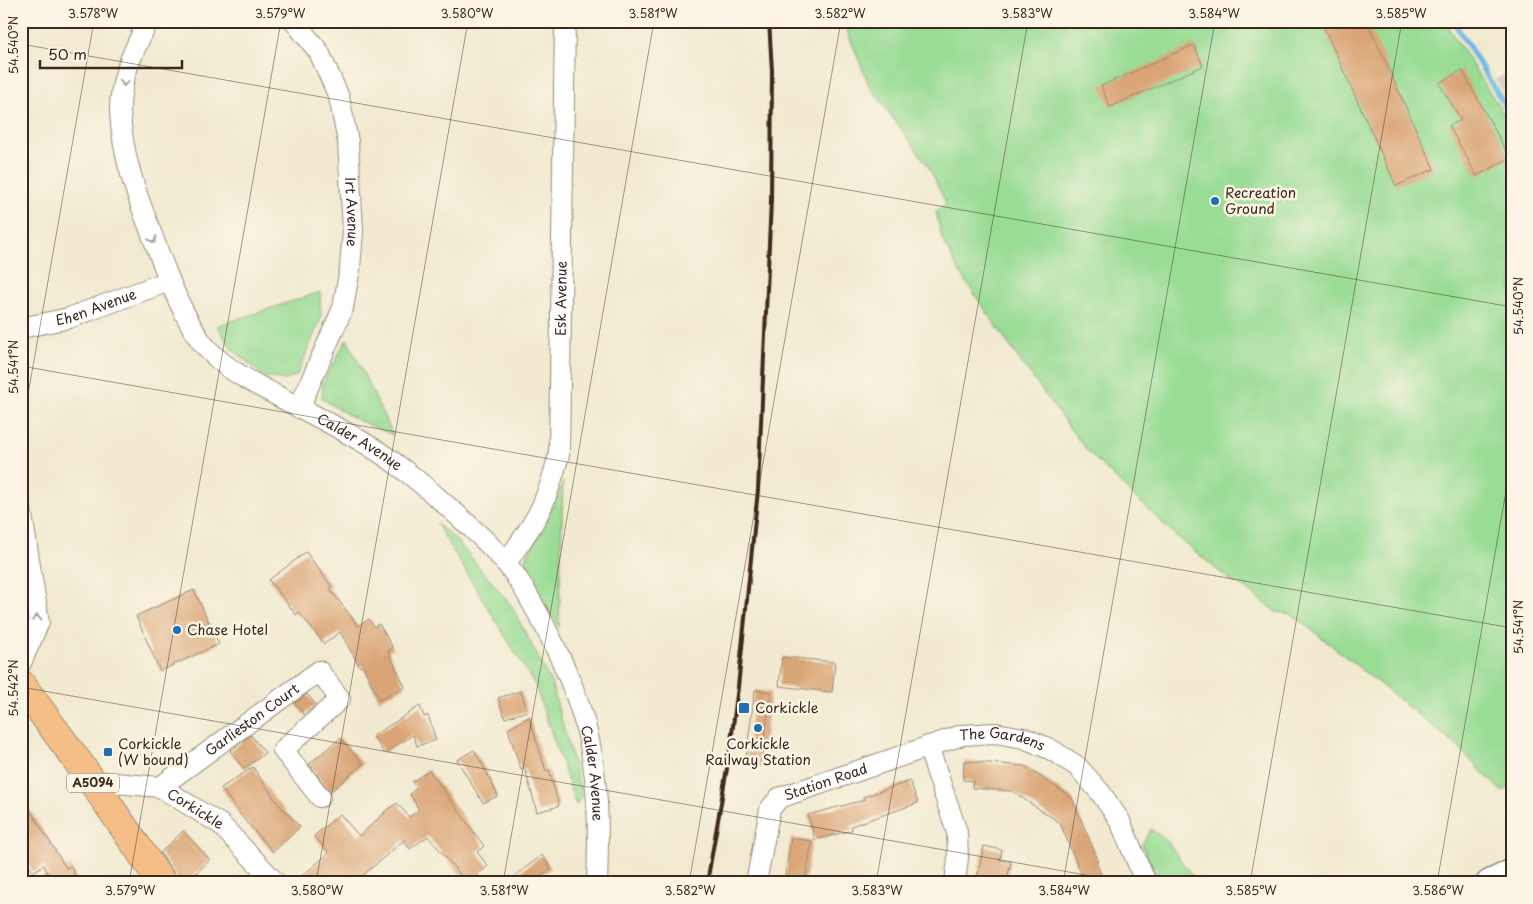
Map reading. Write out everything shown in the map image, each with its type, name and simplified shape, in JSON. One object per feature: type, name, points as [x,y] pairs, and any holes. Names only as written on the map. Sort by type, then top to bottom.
[{"type":"main road","name":"A5094","points":[[21,684],[92,781],[162,883]]},
{"type":"street","name":"Calder Avenue","points":[[148,21],[124,77],[120,110],[124,143],[130,174],[169,281],[199,339],[223,363],[250,382],[356,438],[400,468],[438,498],[477,533],[506,563],[530,598],[550,637],[571,684],[585,725],[594,773],[598,822],[597,883]]},
{"type":"street","name":"Irt Avenue","points":[[294,21],[319,52],[339,97],[348,142],[353,231],[350,268],[343,308],[299,408]]},
{"type":"street","name":"Esk Avenue","points":[[506,563],[539,512],[559,455],[565,21]]},
{"type":"street","name":"Ehen Avenue","points":[[21,328],[70,318],[169,281]]},
{"type":"street","points":[[21,510],[39,622],[21,663]]},
{"type":"street","name":"Garlieston Court","points":[[160,787],[319,671],[340,699],[283,750],[320,797]]},
{"type":"street","name":"The Gardens","points":[[928,746],[962,735],[995,733],[1024,738],[1056,753],[1077,766],[1100,792],[1120,821],[1146,883]]},
{"type":"street","points":[[928,746],[956,832],[958,858],[955,883]]},
{"type":"street","name":"Station Road","points":[[756,883],[770,809],[779,798],[928,746]]},
{"type":"street","name":"Corkickle","points":[[92,781],[160,787],[220,824],[276,883]]},
{"type":"street","points":[[1488,883],[1512,872]]},
{"type":"shaded area","points":[[1512,72],[1512,105],[1495,79]]},
{"type":"green space","points":[[843,21],[1444,21],[1512,127],[1512,787],[1501,791],[1456,745],[1292,614],[1276,612],[1244,587],[1232,582],[1174,534],[1092,456],[1019,359],[960,273],[942,239],[936,211],[946,203],[927,164],[870,87]]},
{"type":"green space","points":[[320,292],[321,318],[297,375],[286,380],[265,377],[232,349],[217,326]]},
{"type":"green space","points":[[347,339],[393,435],[348,415],[322,398],[323,383]]},
{"type":"green space","points":[[563,482],[559,627],[527,577],[523,565],[543,530]]},
{"type":"green space","points":[[436,523],[456,540],[511,605],[551,682],[582,795],[576,805],[535,685]]},
{"type":"green space","points":[[1151,829],[1168,842],[1197,883],[1159,883],[1142,844]]},
{"type":"building","points":[[1321,21],[1367,21],[1434,169],[1396,186]]},
{"type":"building","points":[[1194,45],[1203,66],[1110,107],[1101,86]]},
{"type":"building","points":[[1462,70],[1510,158],[1477,176],[1449,126],[1461,120],[1439,83]]},
{"type":"building","points":[[306,552],[332,587],[330,589],[358,626],[369,619],[374,627],[379,624],[393,648],[388,651],[405,687],[379,700],[363,666],[360,667],[340,632],[324,644],[299,612],[296,615],[269,580]]},
{"type":"building","name":"Chase Hotel","points":[[194,590],[219,644],[160,671],[136,616]]},
{"type":"building","points":[[782,657],[835,662],[832,692],[779,686]]},
{"type":"building","name":"Corkickle Railway Station","points":[[755,690],[771,692],[761,766],[745,764]]},
{"type":"building","points":[[521,691],[527,711],[505,718],[498,698]]},
{"type":"building","points":[[307,694],[316,705],[304,715],[295,703]]},
{"type":"building","points":[[420,706],[424,717],[428,715],[436,740],[417,746],[413,735],[384,753],[373,736]]},
{"type":"building","points":[[529,717],[546,771],[549,770],[559,806],[537,812],[525,769],[521,770],[508,729]]},
{"type":"building","points":[[251,735],[265,753],[244,769],[230,751]]},
{"type":"building","points":[[340,738],[363,764],[330,792],[309,764]]},
{"type":"building","points":[[474,750],[498,796],[483,803],[457,760]]},
{"type":"building","points":[[964,761],[1025,766],[1072,798],[1098,860],[1096,861],[1104,883],[1085,883],[1060,823],[1012,791],[972,788],[973,781],[963,780]]},
{"type":"building","points":[[253,767],[276,801],[300,827],[273,852],[241,816],[221,788]]},
{"type":"building","points":[[429,770],[484,846],[477,852],[488,866],[467,883],[428,836],[410,849],[404,840],[354,883],[294,883],[329,853],[314,836],[340,814],[359,836],[384,812],[397,803],[409,817],[419,810],[410,794],[417,788],[412,782]]},
{"type":"building","points":[[910,781],[918,803],[851,826],[852,830],[815,840],[808,815],[864,800],[863,797]]},
{"type":"building","points":[[21,795],[66,868],[71,866],[78,883],[31,883],[48,875],[44,865],[33,872],[21,853]]},
{"type":"building","points":[[183,831],[210,860],[185,883],[177,883],[175,874],[160,853]]},
{"type":"building","points":[[791,838],[812,841],[805,883],[784,883]]},
{"type":"building","points":[[984,846],[1002,850],[1000,860],[1011,862],[1006,883],[976,883]]},
{"type":"building","points":[[542,855],[551,868],[531,883],[506,883]]},
{"type":"waterway","points":[[1453,21],[1512,117]]},
{"type":"railway","points":[[707,883],[729,757],[758,490],[771,200],[772,71],[769,21]]},
{"type":"place","name":"Recreation Ground","points":[[1215,201]]},
{"type":"place","name":"Chase Hotel","points":[[177,630]]},
{"type":"place","name":"Corkickle","points":[[744,708]]},
{"type":"place","name":"Corkickle Railway Station","points":[[758,728]]},
{"type":"place","name":"Corkickle (W bound)","points":[[108,752]]}]
